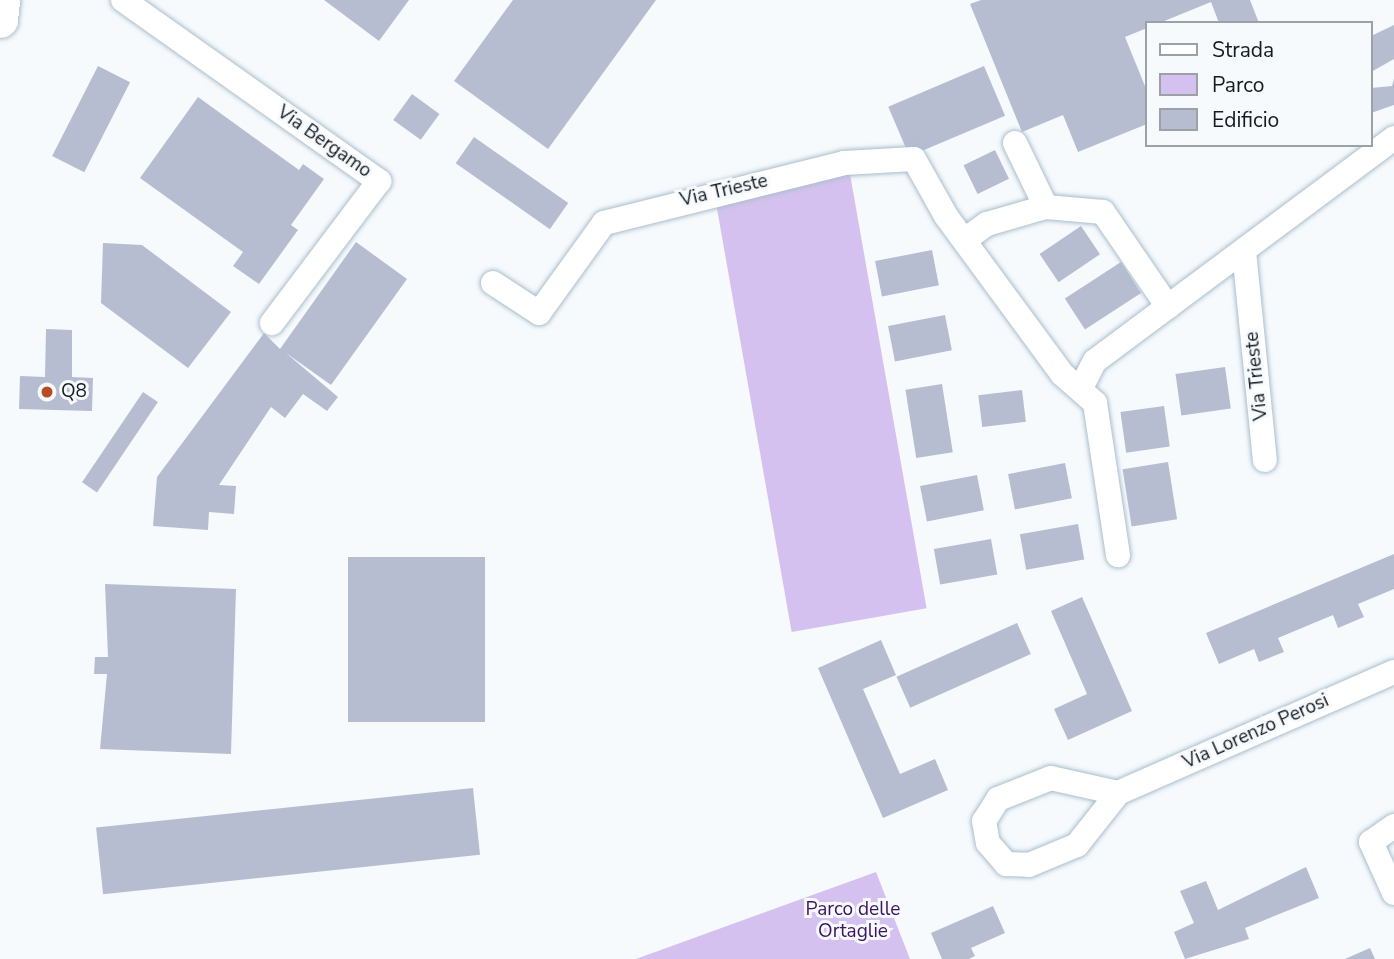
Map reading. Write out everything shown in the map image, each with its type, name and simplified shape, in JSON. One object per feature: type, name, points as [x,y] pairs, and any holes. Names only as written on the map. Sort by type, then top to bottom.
[{"type":"main road","points":[[0,20],[2,0]]},
{"type":"street","name":"Via Bergamo","points":[[123,0],[379,181],[272,323]]},
{"type":"street","points":[[1081,388],[1095,361],[1394,138]]},
{"type":"street","points":[[1015,143],[1046,207]]},
{"type":"street","name":"Via Trieste","points":[[493,283],[539,313],[604,223],[708,193],[895,156],[921,166],[966,239],[1062,374],[1095,403],[1118,555]]},
{"type":"street","points":[[966,239],[987,224],[1046,207],[1103,212],[1168,307]]},
{"type":"street","name":"Via Trieste","points":[[1244,251],[1265,460]]},
{"type":"street","name":"Via Lorenzo Perosi","points":[[1118,793],[1051,778],[998,799],[984,821],[988,843],[1006,864],[1029,865],[1077,845],[1118,793],[1394,672]]},
{"type":"street","points":[[1394,826],[1371,842],[1394,893]]},
{"type":"green space","points":[[850,174],[927,608],[792,632],[715,198]]},
{"type":"green space","name":"Parco delle Ortaglie","points":[[876,872],[910,959],[636,959]]},
{"type":"building","points":[[324,0],[409,0],[379,41]]},
{"type":"building","points":[[513,0],[656,0],[548,149],[454,81]]},
{"type":"building","points":[[981,0],[1250,0],[1258,21],[1218,21],[1211,2],[1164,21],[1146,21],[1146,28],[1125,37],[1146,89],[1146,124],[1078,152],[1063,115],[1022,132],[970,4]]},
{"type":"building","points":[[1394,25],[1394,59],[1373,71],[1373,35]]},
{"type":"building","points":[[98,66],[130,82],[84,172],[52,156]]},
{"type":"building","points":[[984,66],[1005,116],[909,156],[888,107]]},
{"type":"building","points":[[1394,79],[1394,105],[1373,112],[1373,88],[1392,86]]},
{"type":"building","points":[[412,94],[440,114],[421,140],[393,120]]},
{"type":"building","points":[[198,97],[299,170],[303,164],[324,179],[291,225],[298,230],[259,284],[233,266],[243,252],[140,178]]},
{"type":"building","points":[[474,137],[568,203],[550,229],[456,163]]},
{"type":"building","points":[[995,150],[1009,179],[978,194],[964,165]]},
{"type":"building","points":[[1081,226],[1100,254],[1059,282],[1040,254]]},
{"type":"building","points":[[356,242],[407,279],[331,385],[286,353],[338,397],[327,411],[303,394],[285,418],[271,407],[219,485],[236,486],[234,514],[209,512],[208,530],[153,526],[157,477],[264,333],[280,349]]},
{"type":"building","points":[[103,243],[142,245],[231,312],[188,368],[101,303]]},
{"type":"building","points":[[932,250],[939,285],[882,296],[875,261]]},
{"type":"building","points":[[1121,262],[1141,293],[1085,330],[1065,298]]},
{"type":"building","points":[[945,315],[952,350],[895,361],[888,326]]},
{"type":"building","points":[[46,329],[72,330],[72,377],[93,378],[92,411],[19,409],[20,376],[45,377]]},
{"type":"building","points":[[1225,367],[1231,409],[1181,416],[1175,374]]},
{"type":"building","points":[[942,384],[953,452],[916,458],[905,390]]},
{"type":"building","points":[[1022,390],[1026,422],[982,427],[978,395]]},
{"type":"building","points":[[143,392],[158,402],[97,492],[82,482]]},
{"type":"building","points":[[1164,406],[1170,447],[1126,453],[1120,412]]},
{"type":"building","points":[[1168,462],[1177,519],[1132,526],[1123,469]]},
{"type":"building","points":[[1065,463],[1072,498],[1015,509],[1008,474]]},
{"type":"building","points":[[977,475],[984,510],[927,521],[920,486]]},
{"type":"building","points":[[1078,524],[1084,559],[1026,570],[1020,534]]},
{"type":"building","points":[[991,539],[997,574],[940,585],[934,549]]},
{"type":"building","points":[[1394,554],[1394,589],[1358,604],[1364,617],[1338,628],[1333,615],[1278,638],[1284,652],[1259,662],[1254,649],[1219,664],[1206,633]]},
{"type":"building","points":[[348,557],[485,557],[485,722],[348,722]]},
{"type":"building","points":[[105,584],[236,589],[231,754],[100,749],[107,674],[94,674],[95,657],[108,657]]},
{"type":"building","points":[[1082,597],[1132,711],[1068,740],[1054,709],[1087,694],[1051,611]]},
{"type":"building","points":[[1017,623],[1031,654],[910,708],[896,677]]},
{"type":"building","points":[[881,640],[896,675],[863,689],[900,774],[935,759],[948,790],[883,818],[818,668]]},
{"type":"building","points":[[473,788],[480,855],[103,894],[96,828]]},
{"type":"building","points":[[1306,867],[1319,898],[1245,928],[1249,939],[1185,959],[1174,932],[1194,923],[1180,891],[1206,881],[1218,910]]},
{"type":"building","points":[[993,906],[1005,933],[971,948],[975,956],[969,959],[942,959],[931,933]]},
{"type":"building","points":[[1370,948],[1375,959],[1345,959]]},
{"type":"place","name":"Q8","points":[[47,392]]}]
